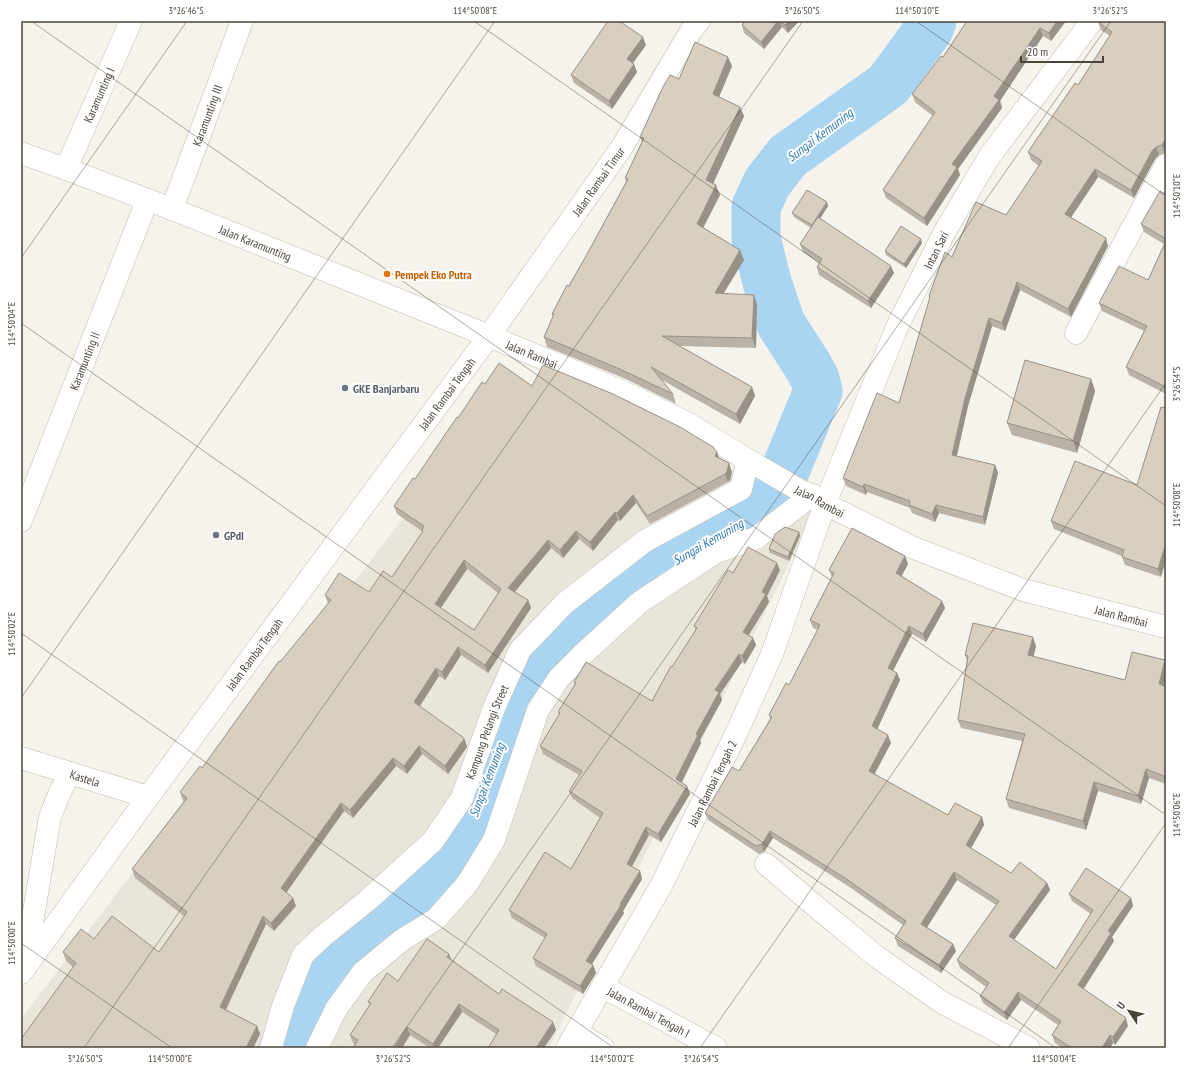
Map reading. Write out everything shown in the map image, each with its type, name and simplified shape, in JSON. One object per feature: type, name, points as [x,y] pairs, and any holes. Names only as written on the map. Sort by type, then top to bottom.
[{"type":"street","name":"Karamunting I","points":[[66,169],[131,21]]},
{"type":"street","name":"Karamunting III","points":[[172,209],[242,21]]},
{"type":"street","name":"Jalan Rambai Timur","points":[[489,336],[622,147],[691,31],[699,21]]},
{"type":"street","name":"Intan Sari","points":[[813,497],[944,233],[990,157],[1092,21]]},
{"type":"street","name":"Jalan Karamunting","points":[[21,153],[172,209],[489,336]]},
{"type":"street","points":[[1076,332],[1166,165]]},
{"type":"street","name":"Karamunting II","points":[[21,521],[147,201]]},
{"type":"street","name":"Jalan Rambai","points":[[489,336],[621,391],[689,424],[756,465],[813,497],[914,548],[1023,590],[1166,628]]},
{"type":"street","name":"Jalan Rambai Tengah","points":[[22,970],[489,336]]},
{"type":"street","name":"Kampung Pelangi Street","points":[[271,1048],[283,1006],[303,955],[322,937],[368,900],[432,841],[462,798],[494,708],[520,650],[565,603],[645,541],[741,489],[756,465]]},
{"type":"street","name":"Jalan Rambai Tengah 2","points":[[571,1040],[661,886],[735,736],[772,654],[813,497]]},
{"type":"street","points":[[317,1048],[336,1009],[363,972],[402,940],[436,919],[467,884],[494,840],[538,710],[560,678],[583,654],[640,602],[716,552],[756,538],[813,497]]},
{"type":"street","name":"Kastela","points":[[21,758],[148,797]]},
{"type":"street","points":[[22,970],[50,817],[60,792],[70,773]]},
{"type":"street","points":[[766,864],[877,957],[943,1003],[1029,1048]]},
{"type":"street","name":"Jalan Rambai Tengah I","points":[[603,987],[716,1048]]},
{"type":"street","points":[[571,1040],[603,1048]]},
{"type":"shaded area","points":[[503,387],[762,482],[814,514],[549,1048],[21,1048],[21,1019]]},
{"type":"building","points":[[608,21],[619,21],[643,37],[627,59],[634,64],[609,101],[571,75]]},
{"type":"building","points":[[745,21],[778,21],[761,42],[742,25]]},
{"type":"building","points":[[780,21],[789,21],[785,25]]},
{"type":"building","points":[[967,21],[1057,21],[1049,33],[1040,28],[994,96],[999,100],[952,164],[957,167],[924,218],[883,190],[935,112],[912,94],[941,56],[943,57]]},
{"type":"building","points":[[1098,21],[1166,21],[1166,142],[1164,141],[1162,145],[1156,147],[1152,151],[1131,190],[1095,169],[1065,214],[1106,238],[1068,309],[1017,282],[1002,323],[989,318],[965,398],[952,455],[995,465],[983,517],[936,505],[932,514],[909,505],[910,501],[864,484],[863,487],[843,478],[877,393],[899,403],[930,297],[929,296],[945,252],[952,257],[976,202],[1006,215],[1042,161],[1028,152],[1075,83],[1078,85],[1112,32]]},
{"type":"building","points":[[695,42],[728,57],[713,94],[740,107],[706,180],[716,185],[697,224],[740,250],[715,293],[754,295],[752,338],[662,336],[752,387],[736,414],[651,367],[673,394],[622,370],[544,337],[554,314],[552,314],[567,285],[569,286],[628,179],[625,178],[644,138],[640,137],[663,87],[670,75],[679,79]]},
{"type":"building","points":[[807,190],[827,202],[812,225],[792,213]]},
{"type":"building","points":[[1160,191],[1166,195],[1166,239],[1141,224]]},
{"type":"building","points":[[818,217],[891,266],[868,301],[817,267],[822,259],[800,244]]},
{"type":"building","points":[[901,226],[921,239],[904,264],[885,251]]},
{"type":"building","points":[[1166,241],[1166,387],[1126,367],[1147,326],[1099,303],[1119,266],[1148,280]]},
{"type":"building","points":[[1025,360],[1091,379],[1073,441],[1007,423]]},
{"type":"building","points":[[499,363],[532,386],[543,365],[613,394],[680,427],[713,447],[717,452],[715,456],[729,463],[727,472],[647,516],[633,495],[617,513],[615,512],[590,542],[576,531],[560,550],[548,540],[508,588],[528,600],[485,665],[458,647],[442,672],[436,668],[414,702],[464,739],[445,766],[419,746],[404,766],[393,758],[350,810],[341,803],[281,888],[293,898],[271,923],[263,916],[220,1007],[257,1026],[246,1048],[21,1048],[21,1039],[76,963],[63,952],[81,929],[94,939],[112,916],[159,952],[187,912],[132,869],[187,798],[180,792],[200,766],[202,768],[279,661],[280,662],[331,600],[325,595],[339,573],[369,592],[383,571],[392,577],[423,531],[424,526],[394,506],[413,478],[415,479],[482,382],[485,384]],"holes":[[[464,560],[501,589],[474,630],[435,604]]]},
{"type":"building","points":[[1161,407],[1166,408],[1166,543],[1158,569],[1122,557],[1124,550],[1051,521],[1075,461],[1137,485]]},
{"type":"building","points":[[785,527],[799,532],[788,557],[769,549],[775,534]]},
{"type":"building","points":[[852,528],[905,556],[896,573],[942,601],[923,634],[909,626],[888,668],[897,673],[872,726],[888,735],[869,771],[948,815],[955,803],[982,817],[966,845],[1011,873],[1020,862],[1047,883],[1009,936],[1056,969],[1093,910],[1069,894],[1086,868],[1131,898],[1108,931],[1111,933],[1078,985],[1126,1018],[1113,1037],[1110,1035],[1102,1048],[1072,1048],[1052,1035],[1061,1021],[1018,992],[1004,1013],[980,996],[989,983],[957,960],[999,901],[954,872],[921,924],[953,944],[939,965],[895,938],[906,921],[845,878],[770,831],[762,844],[756,846],[705,813],[732,767],[739,771],[772,717],[769,715],[786,683],[789,685],[820,625],[810,620],[834,573],[829,570]]},
{"type":"building","points":[[748,547],[777,563],[762,592],[766,594],[743,632],[753,638],[742,656],[739,654],[715,690],[719,692],[696,734],[698,735],[676,779],[687,786],[658,834],[646,827],[627,864],[640,871],[620,904],[621,905],[586,961],[593,965],[580,986],[533,958],[547,934],[509,910],[545,852],[571,869],[603,813],[569,791],[582,771],[540,746],[560,713],[558,712],[576,683],[574,682],[586,662],[652,701],[671,666],[672,667],[697,628],[694,626],[728,570],[733,573]]},
{"type":"building","points":[[973,623],[1033,637],[1028,655],[1125,680],[1132,652],[1165,660],[1159,684],[1166,687],[1166,777],[1146,769],[1138,796],[1094,782],[1083,821],[1006,799],[1025,734],[958,720],[968,656],[965,655]]},
{"type":"building","points":[[427,939],[449,954],[447,957],[499,994],[502,989],[553,1022],[536,1048],[488,1048],[499,1030],[459,1004],[433,1044],[407,1027],[394,1048],[353,1048],[358,1040],[350,1035],[371,1003],[368,1002],[387,973],[398,981]]},
{"type":"waterway","name":"Sungai Kemuning","points":[[284,1048],[294,1024],[307,1000],[330,975],[402,918],[434,882],[459,845],[478,808],[513,707],[545,662],[635,587],[706,540],[727,533],[761,510],[778,488],[818,391],[815,379],[808,366],[781,324],[767,282],[756,238],[756,207],[767,183],[788,156],[888,85],[929,29],[932,21]]},
{"type":"place","name":"Pempek Eko Putra","points":[[387,274]]},
{"type":"place","name":"GKE Banjarbaru","points":[[345,388]]},
{"type":"place","name":"GPdI","points":[[216,535]]}]
